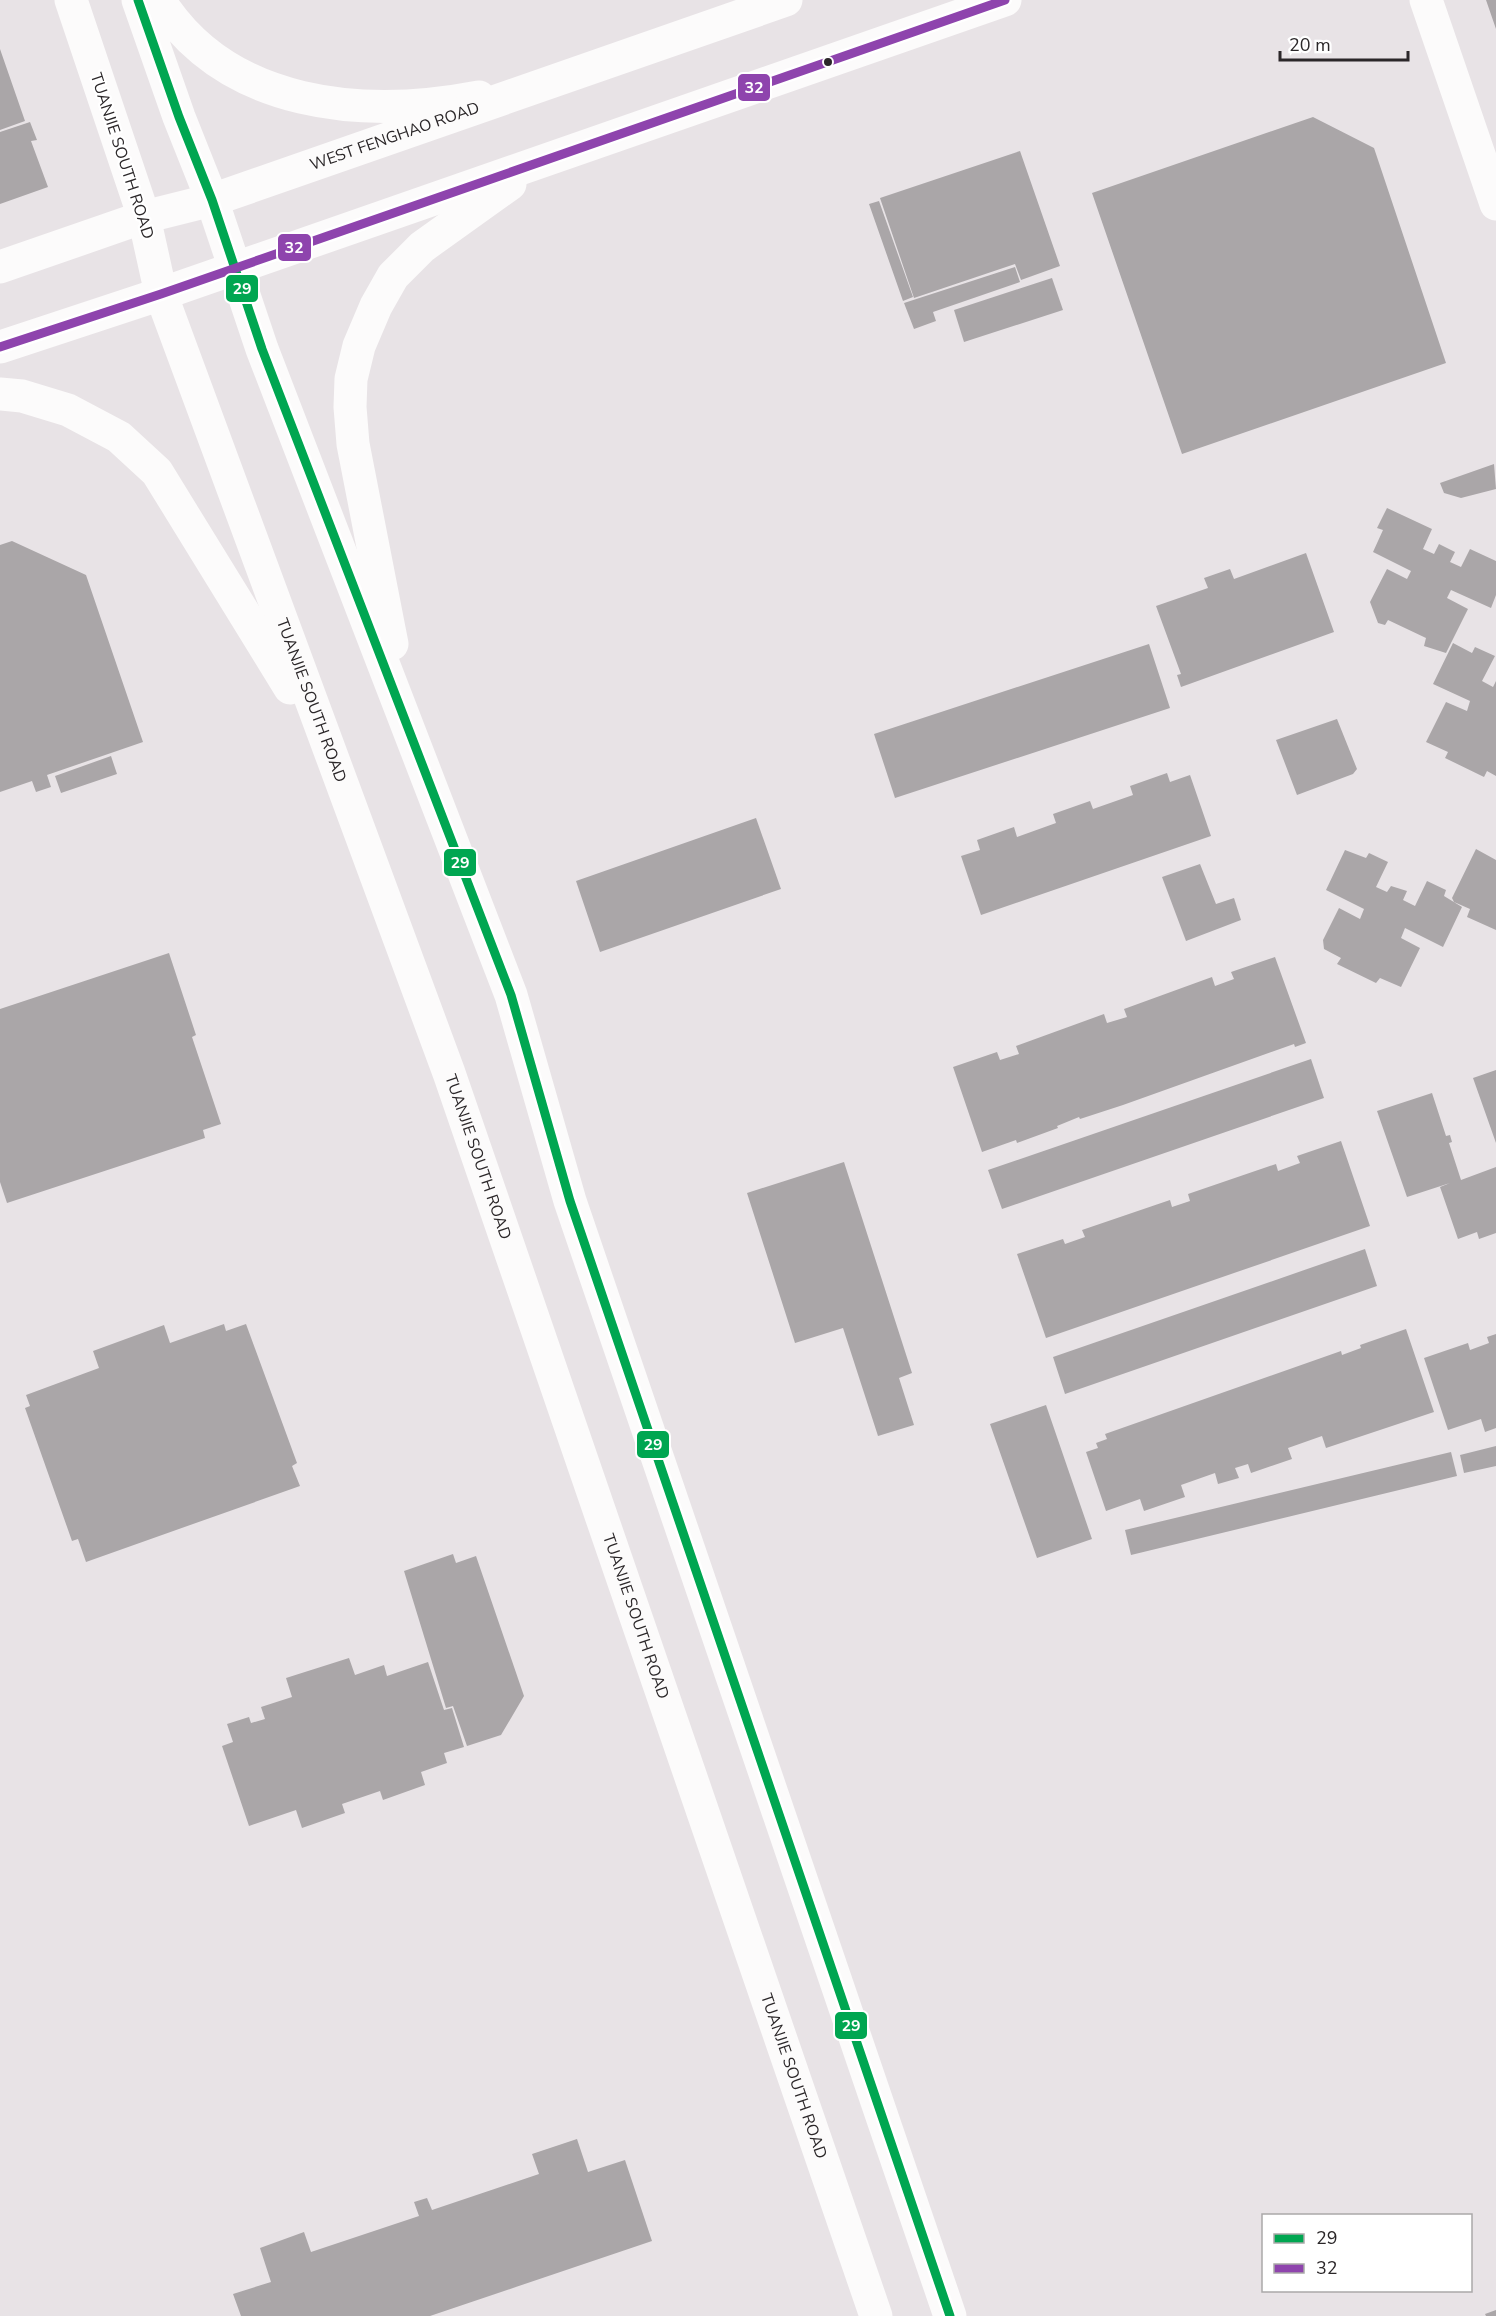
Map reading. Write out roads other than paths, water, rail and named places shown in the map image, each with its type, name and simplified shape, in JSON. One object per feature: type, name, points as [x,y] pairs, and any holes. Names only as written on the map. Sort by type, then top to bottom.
[{"type":"main road","name":"TUANJIE SOUTH ROAD","points":[[70,0],[144,217],[161,294],[449,1073],[876,2316]]},
{"type":"main road","points":[[138,0],[179,117],[212,200],[262,349],[511,995],[570,1202],[950,2316]]},
{"type":"main road","points":[[159,0],[169,16],[197,46],[231,70],[276,92],[344,106],[390,107],[440,104],[539,85]]},
{"type":"main road","name":"WEST FENGHAO ROAD","points":[[0,267],[144,217],[212,200],[786,0]]},
{"type":"main road","points":[[0,347],[161,294],[1005,0]]},
{"type":"main road","points":[[1426,0],[1496,204]]},
{"type":"main road","points":[[409,731],[353,444],[350,407],[351,379],[359,346],[376,306],[393,276],[422,247],[502,189],[590,145]]},
{"type":"main road","points":[[0,394],[22,396],[68,410],[119,437],[157,472],[329,751]]}]
